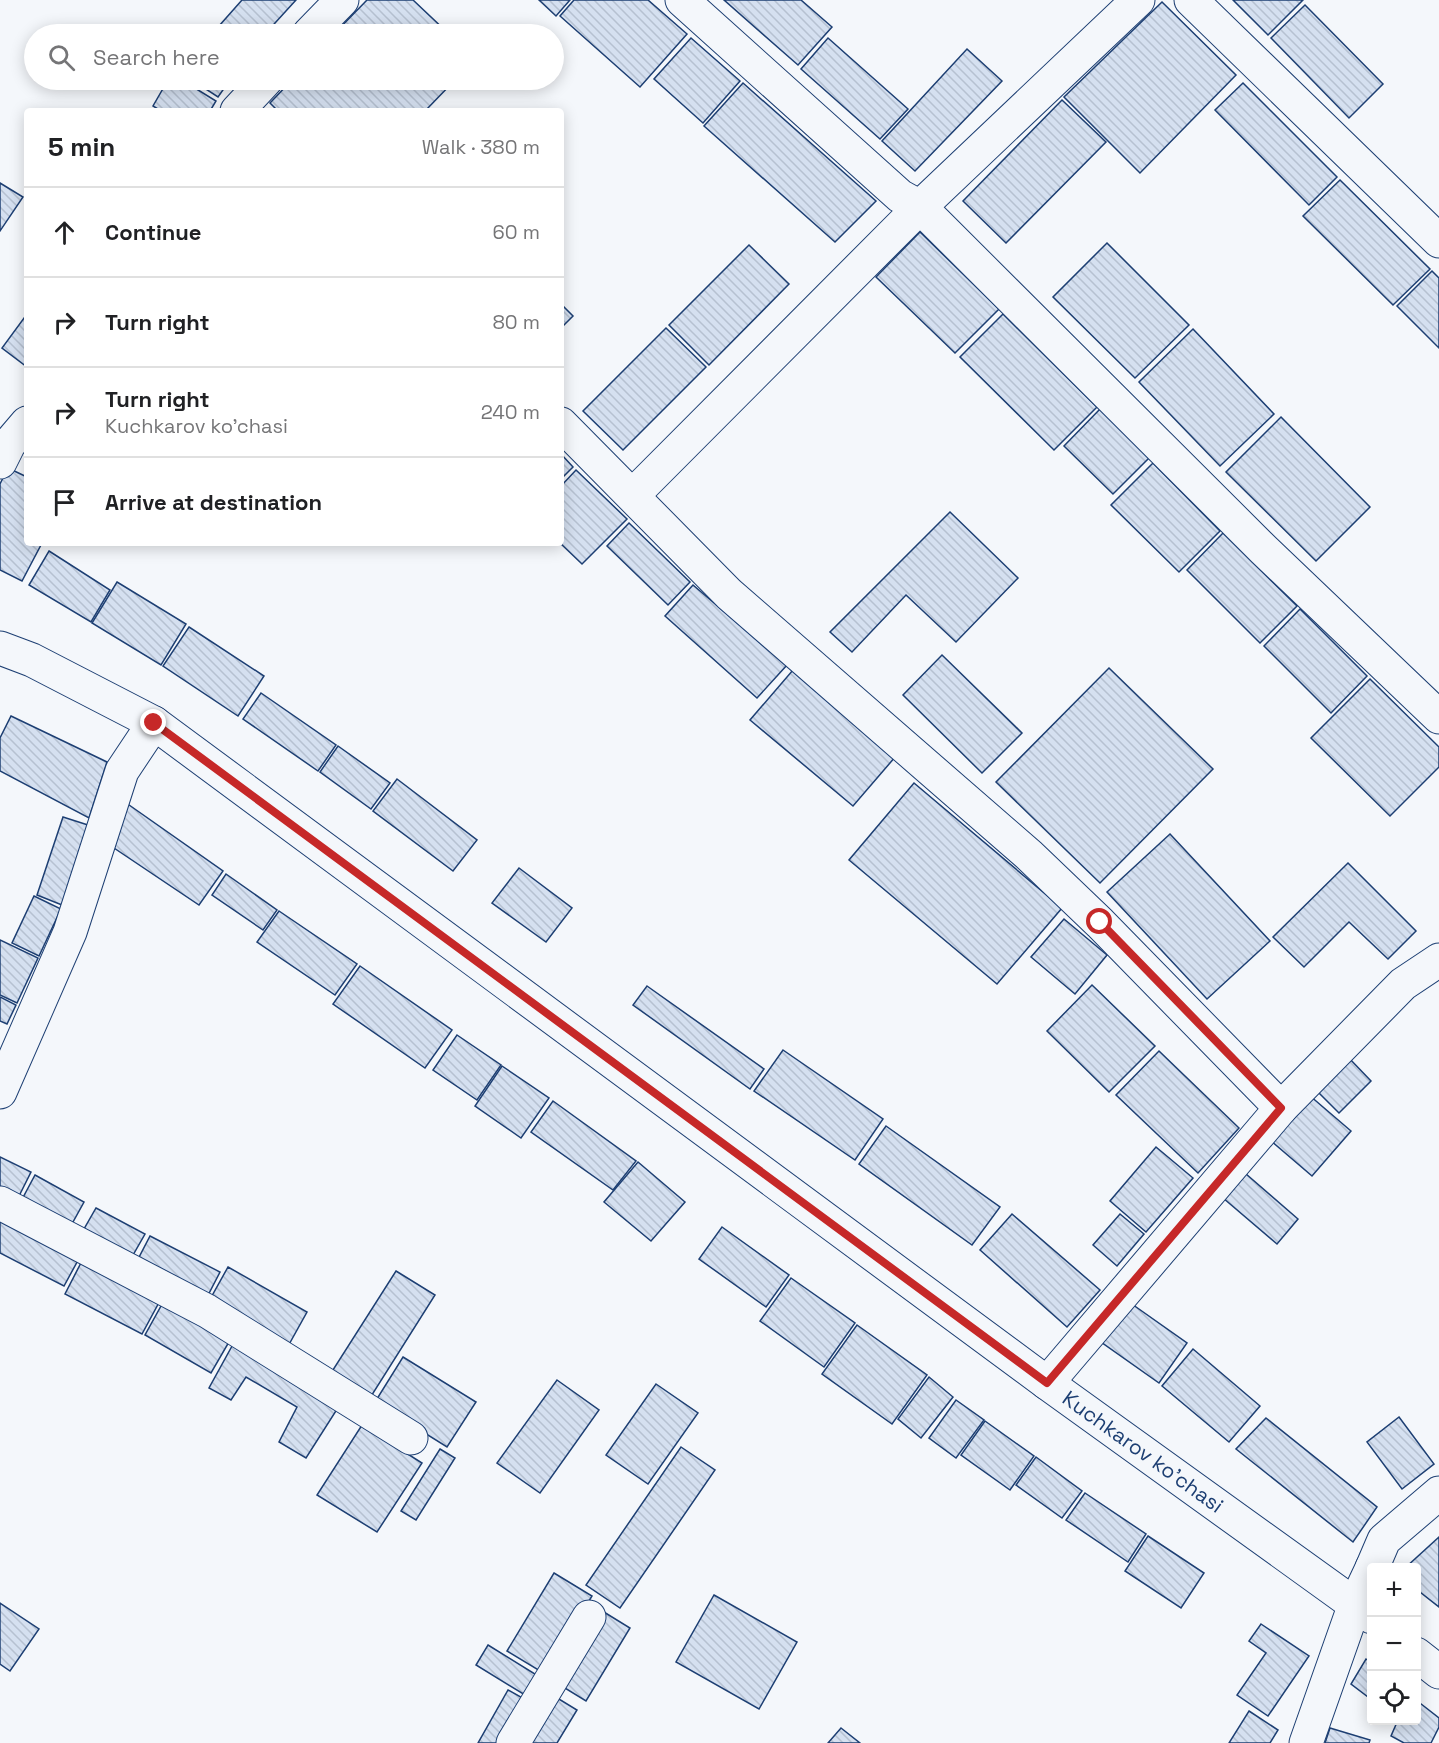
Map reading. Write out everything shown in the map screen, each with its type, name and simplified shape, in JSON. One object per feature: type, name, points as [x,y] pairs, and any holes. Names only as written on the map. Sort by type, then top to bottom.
[{"type":"street","points":[[319,24],[342,0]]},
{"type":"street","points":[[682,0],[900,196],[920,207],[1264,550],[1439,717]]},
{"type":"street","points":[[633,495],[920,207],[1138,0]]},
{"type":"street","points":[[1191,0],[1439,241]]},
{"type":"street","points":[[242,108],[257,90]]},
{"type":"street","points":[[0,462],[9,444],[24,426]]},
{"type":"street","points":[[564,427],[729,594],[1037,862],[1100,922],[1281,1108]]},
{"type":"street","name":"Kuchkarov ko'chasi","points":[[0,648],[32,660],[154,723],[1047,1383],[1363,1611]]},
{"type":"street","points":[[0,1092],[70,932],[122,771],[154,723]]},
{"type":"street","points":[[1047,1383],[1281,1108],[1404,984],[1439,960]]},
{"type":"street","points":[[0,1203],[207,1311],[411,1438]]},
{"type":"street","points":[[1374,1563],[1384,1540],[1439,1493]]},
{"type":"street","points":[[1306,1743],[1363,1611],[1367,1592]]},
{"type":"street","points":[[513,1743],[589,1617]]},
{"type":"street","points":[[1421,1658],[1439,1672]]},
{"type":"building","points":[[242,0],[296,0],[274,24],[221,24]]},
{"type":"building","points":[[367,0],[413,0],[438,24],[344,24]]},
{"type":"building","points":[[539,0],[570,0],[556,16]]},
{"type":"building","points":[[574,0],[648,0],[687,34],[640,87],[560,16]]},
{"type":"building","points":[[724,0],[801,0],[832,27],[798,65]]},
{"type":"building","points":[[1233,0],[1303,0],[1268,35]]},
{"type":"building","points":[[1162,2],[1236,75],[1140,173],[1064,97]]},
{"type":"building","points":[[1305,5],[1383,84],[1349,118],[1271,38]]},
{"type":"building","points":[[691,38],[740,81],[703,123],[654,79]]},
{"type":"building","points":[[828,38],[908,109],[880,139],[801,69]]},
{"type":"building","points":[[967,49],[1002,81],[915,171],[882,141]]},
{"type":"building","points":[[743,83],[876,201],[835,242],[704,126]]},
{"type":"building","points":[[1243,83],[1337,177],[1309,205],[1215,110]]},
{"type":"building","points":[[162,90],[198,90],[216,101],[212,108],[156,108],[153,106]]},
{"type":"building","points":[[207,90],[223,90],[218,97]]},
{"type":"building","points":[[282,90],[445,90],[428,108],[275,108],[270,103]]},
{"type":"building","points":[[1062,100],[1106,142],[1006,243],[963,201]]},
{"type":"building","points":[[1340,180],[1430,269],[1393,305],[1303,216]]},
{"type":"building","points":[[0,183],[23,197],[0,231]]},
{"type":"building","points":[[920,232],[999,309],[955,353],[876,277]]},
{"type":"building","points":[[1107,243],[1189,325],[1135,378],[1053,297]]},
{"type":"building","points":[[749,245],[789,284],[709,365],[669,325]]},
{"type":"building","points":[[1432,271],[1439,278],[1439,348],[1397,306]]},
{"type":"building","points":[[564,307],[573,316],[564,325]]},
{"type":"building","points":[[1003,314],[1097,407],[1054,450],[960,357]]},
{"type":"building","points":[[24,318],[24,365],[2,348]]},
{"type":"building","points":[[666,328],[706,367],[623,450],[583,411]]},
{"type":"building","points":[[1193,329],[1274,414],[1220,466],[1139,382]]},
{"type":"building","points":[[1100,409],[1149,458],[1113,494],[1064,446]]},
{"type":"building","points":[[1281,417],[1370,507],[1316,561],[1226,472]]},
{"type":"building","points":[[564,457],[573,467],[564,476]]},
{"type":"building","points":[[1153,463],[1220,531],[1179,572],[1111,505]]},
{"type":"building","points":[[8,468],[24,476],[24,546],[40,546],[22,581],[0,570],[0,484]]},
{"type":"building","points":[[576,470],[627,519],[582,564],[563,546],[564,483]]},
{"type":"building","points":[[950,512],[1018,578],[956,642],[906,595],[852,652],[830,632]]},
{"type":"building","points":[[629,523],[690,582],[668,605],[607,546]]},
{"type":"building","points":[[1223,533],[1297,606],[1260,643],[1187,570]]},
{"type":"building","points":[[49,551],[110,590],[91,622],[29,585]]},
{"type":"building","points":[[117,582],[186,624],[161,665],[92,623]]},
{"type":"building","points":[[693,585],[787,665],[757,698],[665,616]]},
{"type":"building","points":[[1300,609],[1367,676],[1331,713],[1264,646]]},
{"type":"building","points":[[189,627],[264,676],[238,716],[163,666]]},
{"type":"building","points":[[942,655],[1022,733],[982,773],[903,695]]},
{"type":"building","points":[[1109,668],[1213,769],[1100,883],[996,782]]},
{"type":"building","points":[[793,670],[896,756],[853,806],[750,720]]},
{"type":"building","points":[[1370,679],[1439,747],[1439,767],[1390,816],[1311,738]]},
{"type":"building","points":[[261,693],[336,745],[318,771],[243,719]]},
{"type":"building","points":[[11,716],[107,762],[89,818],[0,771],[0,738]]},
{"type":"building","points":[[338,746],[390,783],[371,809],[320,772]]},
{"type":"building","points":[[397,779],[477,840],[453,871],[373,811]]},
{"type":"building","points":[[914,783],[1062,908],[997,984],[849,860]]},
{"type":"building","points":[[122,800],[223,871],[199,905],[111,846]]},
{"type":"building","points":[[63,817],[88,825],[62,905],[37,895]]},
{"type":"building","points":[[1170,834],[1270,941],[1207,999],[1107,892]]},
{"type":"building","points":[[1348,863],[1416,931],[1388,959],[1349,922],[1304,967],[1273,937]]},
{"type":"building","points":[[519,868],[572,908],[546,942],[492,903]]},
{"type":"building","points":[[226,874],[277,910],[263,930],[212,895]]},
{"type":"building","points":[[34,896],[61,909],[39,956],[12,943]]},
{"type":"building","points":[[279,911],[357,964],[335,995],[257,942]]},
{"type":"building","points":[[1064,919],[1107,955],[1075,994],[1031,957]]},
{"type":"building","points":[[0,940],[38,958],[17,1003],[0,995]]},
{"type":"building","points":[[360,966],[452,1030],[425,1068],[333,1004]]},
{"type":"building","points":[[1092,985],[1155,1046],[1109,1092],[1047,1031]]},
{"type":"building","points":[[647,986],[764,1069],[750,1089],[633,1005]]},
{"type":"building","points":[[0,997],[16,1005],[7,1024],[0,1021]]},
{"type":"building","points":[[457,1035],[501,1065],[477,1100],[433,1070]]},
{"type":"building","points":[[783,1050],[883,1119],[855,1160],[754,1091]]},
{"type":"building","points":[[1159,1051],[1239,1128],[1198,1173],[1116,1095]]},
{"type":"building","points":[[1347,1056],[1371,1081],[1339,1113],[1314,1088]]},
{"type":"building","points":[[502,1066],[549,1098],[521,1138],[475,1106]]},
{"type":"building","points":[[1309,1095],[1351,1131],[1312,1176],[1270,1140]]},
{"type":"building","points":[[553,1101],[636,1161],[613,1190],[531,1132]]},
{"type":"building","points":[[886,1126],[1000,1207],[972,1245],[859,1164]]},
{"type":"building","points":[[1156,1147],[1193,1178],[1146,1232],[1110,1201]]},
{"type":"building","points":[[0,1157],[31,1172],[16,1202],[0,1194]]},
{"type":"building","points":[[638,1162],[685,1202],[651,1241],[604,1202]]},
{"type":"building","points":[[1238,1167],[1298,1219],[1277,1244],[1216,1192]]},
{"type":"building","points":[[35,1175],[84,1202],[68,1231],[19,1205]]},
{"type":"building","points":[[96,1208],[145,1234],[129,1262],[80,1236]]},
{"type":"building","points":[[0,1212],[82,1253],[64,1286],[0,1253]]},
{"type":"building","points":[[1012,1214],[1100,1290],[1067,1327],[980,1250]]},
{"type":"building","points":[[1120,1214],[1144,1234],[1117,1266],[1093,1245]]},
{"type":"building","points":[[722,1227],[789,1275],[766,1307],[699,1259]]},
{"type":"building","points":[[150,1236],[220,1272],[205,1301],[135,1265]]},
{"type":"building","points":[[85,1255],[163,1295],[142,1334],[65,1294]]},
{"type":"building","points":[[228,1267],[307,1312],[287,1348],[208,1303]]},
{"type":"building","points":[[396,1271],[435,1295],[370,1398],[331,1373]]},
{"type":"building","points":[[791,1278],[855,1323],[824,1367],[760,1321]]},
{"type":"building","points":[[166,1297],[233,1335],[211,1373],[145,1335]]},
{"type":"building","points":[[1129,1302],[1187,1343],[1159,1383],[1101,1342]]},
{"type":"building","points":[[857,1325],[927,1375],[892,1424],[822,1374]]},
{"type":"building","points":[[237,1337],[341,1403],[306,1458],[279,1442],[297,1407],[246,1377],[231,1400],[209,1388]]},
{"type":"building","points":[[1193,1349],[1260,1406],[1229,1442],[1162,1386]]},
{"type":"building","points":[[403,1357],[476,1402],[447,1447],[375,1402]]},
{"type":"building","points":[[929,1377],[953,1397],[921,1438],[898,1419]]},
{"type":"building","points":[[557,1380],[599,1410],[540,1493],[497,1463]]},
{"type":"building","points":[[656,1384],[698,1413],[648,1484],[606,1455]]},
{"type":"building","points":[[956,1400],[984,1420],[956,1458],[929,1438]]},
{"type":"building","points":[[1399,1417],[1434,1464],[1402,1489],[1367,1442]]},
{"type":"building","points":[[1266,1418],[1377,1507],[1353,1542],[1236,1449]]},
{"type":"building","points":[[985,1421],[1034,1456],[1010,1490],[961,1455]]},
{"type":"building","points":[[362,1425],[422,1463],[377,1532],[317,1495]]},
{"type":"building","points":[[681,1447],[715,1470],[620,1608],[586,1585]]},
{"type":"building","points":[[440,1449],[455,1458],[416,1520],[401,1511]]},
{"type":"building","points":[[1036,1457],[1082,1491],[1062,1518],[1016,1485]]},
{"type":"building","points":[[1085,1493],[1146,1534],[1128,1562],[1066,1520]]},
{"type":"building","points":[[1148,1536],[1204,1573],[1181,1608],[1125,1571]]},
{"type":"building","points":[[1439,1537],[1439,1607],[1421,1593],[1421,1563],[1410,1563]]},
{"type":"building","points":[[554,1573],[592,1596],[545,1674],[507,1651]]},
{"type":"building","points":[[714,1595],[797,1642],[759,1709],[676,1662]]},
{"type":"building","points":[[0,1603],[39,1629],[10,1671],[0,1664]]},
{"type":"building","points":[[599,1609],[630,1628],[586,1701],[555,1682]]},
{"type":"building","points":[[1261,1624],[1309,1656],[1268,1716],[1237,1695],[1266,1653],[1249,1641]]},
{"type":"building","points":[[488,1645],[543,1679],[530,1698],[476,1665]]},
{"type":"building","points":[[1366,1659],[1367,1696],[1351,1684]]},
{"type":"building","points":[[508,1690],[528,1701],[504,1743],[478,1743]]},
{"type":"building","points":[[549,1693],[577,1710],[557,1743],[519,1743]]},
{"type":"building","points":[[1421,1704],[1439,1718],[1439,1727],[1431,1743],[1404,1743],[1391,1736],[1396,1725],[1421,1725]]},
{"type":"building","points":[[1249,1711],[1278,1730],[1270,1743],[1229,1743]]},
{"type":"building","points":[[841,1728],[860,1743],[828,1743]]},
{"type":"building","points":[[1330,1728],[1370,1740],[1369,1743],[1325,1743]]},
{"type":"route","points":[[154,723],[1047,1383],[1281,1108],[1100,922]]}]
